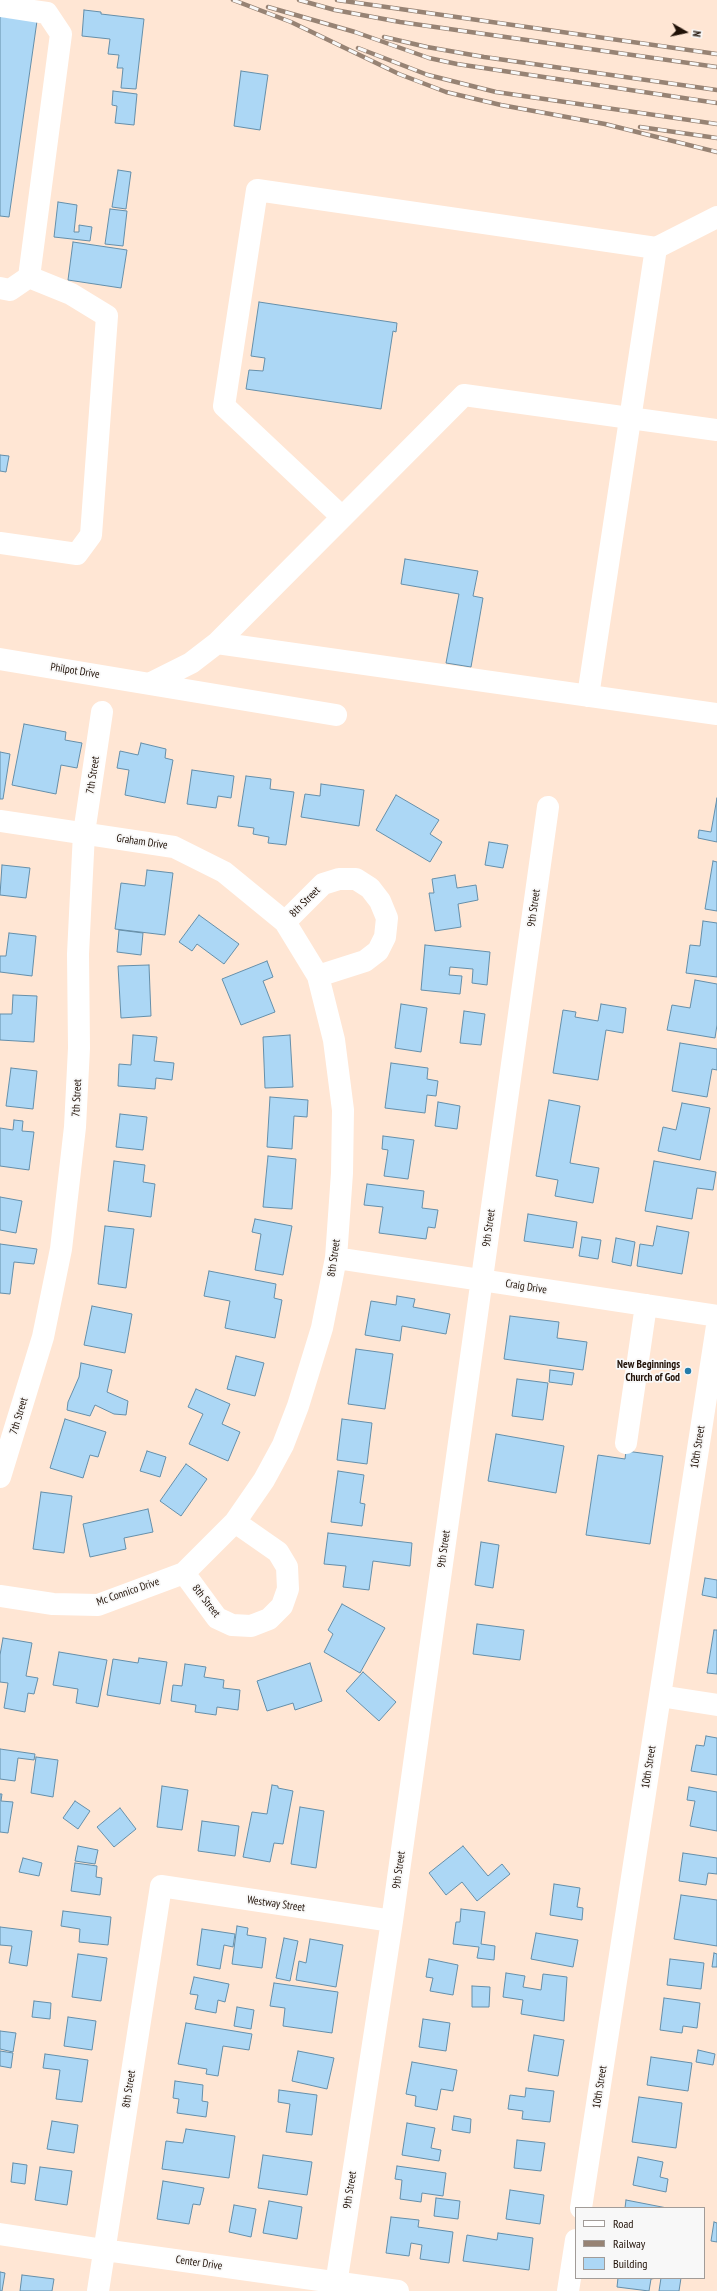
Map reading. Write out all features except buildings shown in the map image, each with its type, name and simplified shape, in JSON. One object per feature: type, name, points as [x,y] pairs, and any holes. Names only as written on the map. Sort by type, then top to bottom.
[{"type":"street","points":[[0,6],[47,13],[61,34],[29,277],[10,290],[0,288]]},
{"type":"street","points":[[341,516],[224,406],[257,190],[656,248],[717,217]]},
{"type":"street","points":[[588,696],[656,248]]},
{"type":"street","points":[[0,543],[77,554],[90,535],[107,316],[71,294],[29,277]]},
{"type":"street","points":[[151,683],[191,663],[217,643],[341,516],[464,395],[717,430]]},
{"type":"street","points":[[217,643],[717,714]]},
{"type":"street","name":"Philpot Drive","points":[[0,659],[336,715]]},
{"type":"street","name":"7th Street","points":[[0,1477],[43,1337],[61,1249],[75,1126],[79,1048],[78,954],[84,833],[102,712]]},
{"type":"street","name":"9th Street","points":[[335,2286],[392,1920],[548,807]]},
{"type":"street","name":"Graham Drive","points":[[0,821],[174,847],[224,872],[285,922]]},
{"type":"street","name":"8th Street","points":[[235,1522],[278,1552],[287,1567],[288,1589],[282,1606],[269,1619],[251,1626],[232,1625],[217,1618],[184,1573],[235,1522],[264,1480],[283,1445],[298,1406],[322,1328],[336,1258],[342,1173],[343,1110],[334,1040],[318,976],[285,922],[323,884],[339,879],[356,879],[370,888],[380,901],[387,918],[385,937],[378,951],[365,961],[318,976]]},
{"type":"street","name":"Craig Drive","points":[[336,1258],[717,1316]]},
{"type":"street","points":[[626,1443],[646,1305]]},
{"type":"street","name":"10th Street","points":[[581,2207],[717,1326]]},
{"type":"street","name":"Mc Connico Drive","points":[[0,1596],[53,1604],[98,1605],[184,1573]]},
{"type":"street","points":[[660,1696],[717,1705]]},
{"type":"street","name":"8th Street","points":[[98,2291],[161,1886]]},
{"type":"street","name":"Westway Street","points":[[161,1886],[392,1920]]},
{"type":"street","name":"Center Drive","points":[[0,2234],[335,2286],[398,2291]]},
{"type":"street","points":[[568,2291],[575,2246]]},
{"type":"railway","points":[[233,0],[291,22],[399,74],[446,92],[501,105],[605,124],[717,152]]},
{"type":"railway","points":[[299,0],[335,10],[400,22],[717,67]]},
{"type":"railway","points":[[337,0],[717,54]]},
{"type":"railway","points":[[268,7],[355,32],[429,58],[457,64],[717,103]]},
{"type":"railway","points":[[384,37],[427,47],[484,57],[717,90]]},
{"type":"railway","points":[[358,48],[428,75],[496,92],[717,124]]},
{"type":"railway","points":[[640,127],[717,138]]},
{"type":"place","name":"New Beginnings Church of God","points":[[688,1371]]}]
